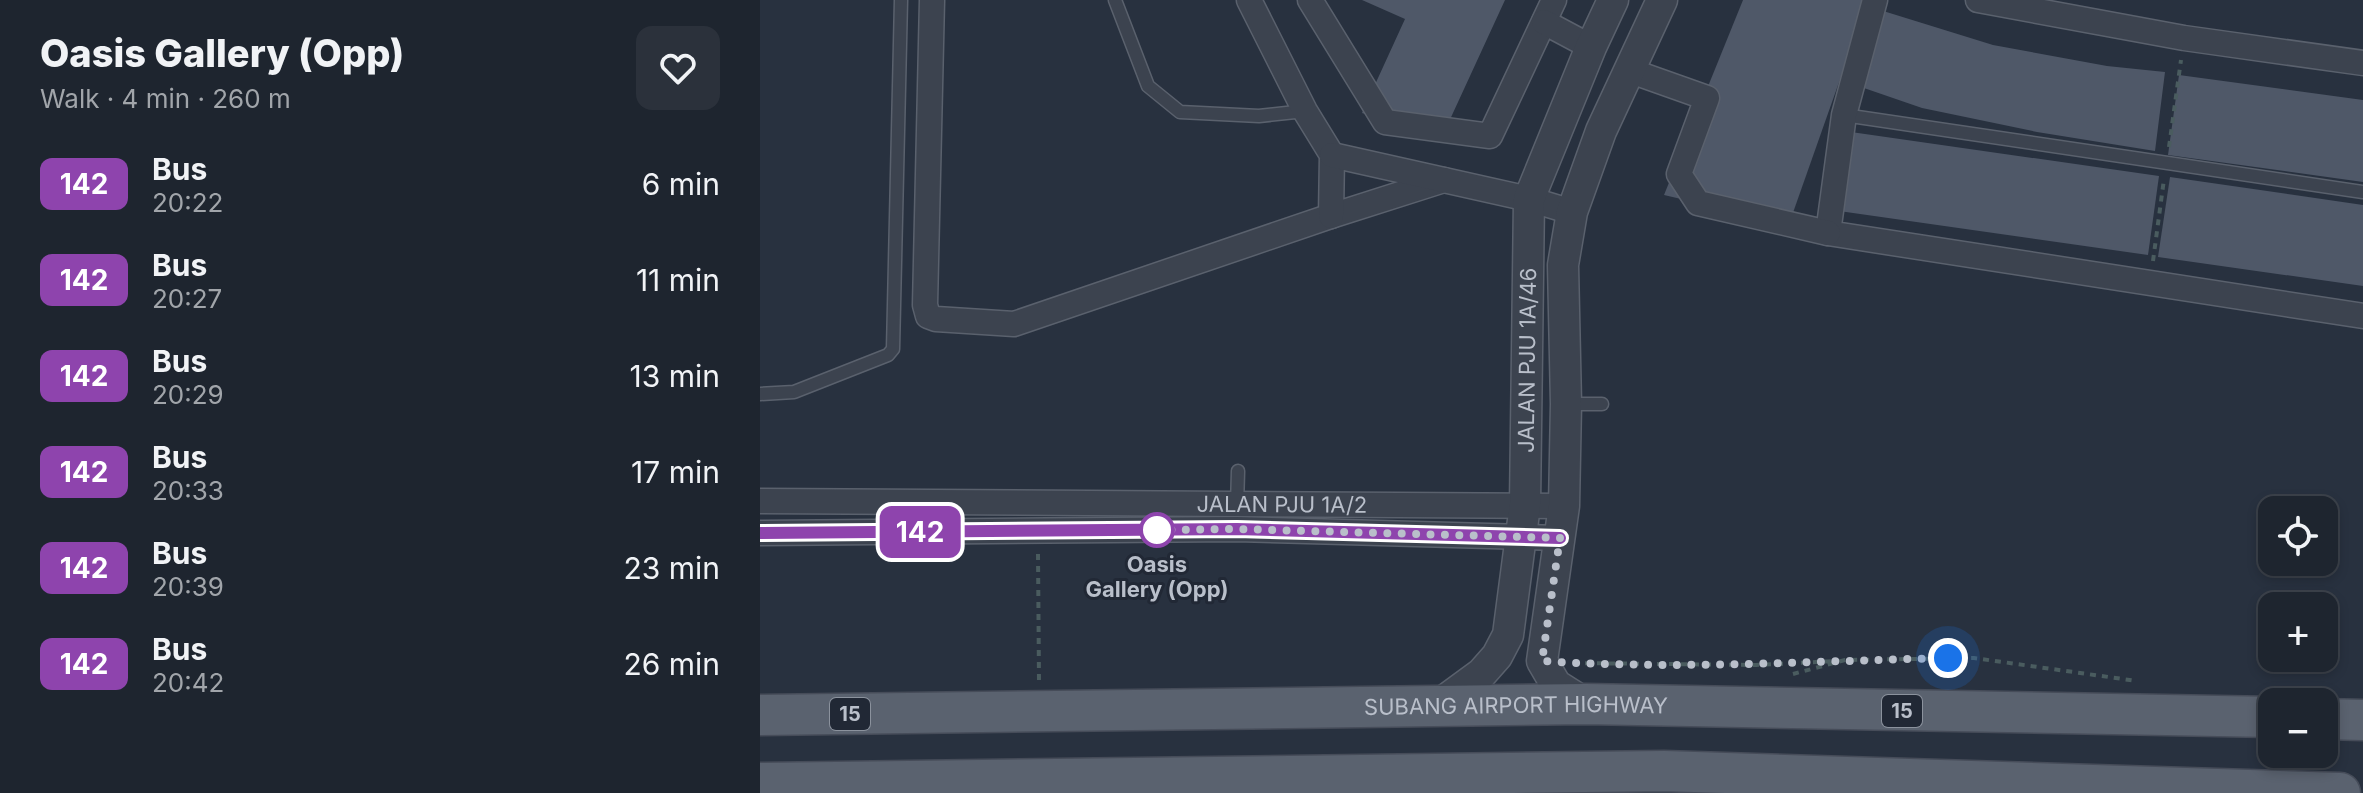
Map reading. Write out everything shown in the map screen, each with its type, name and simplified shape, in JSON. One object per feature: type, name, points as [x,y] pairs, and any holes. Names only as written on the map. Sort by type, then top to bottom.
[{"type":"main road","name":"SUBANG AIRPORT HIGHWAY","points":[[760,715],[1586,704],[2258,717]]},
{"type":"main road","points":[[2338,719],[2363,720]]},
{"type":"main road","points":[[760,783],[1664,771],[2340,793]]},
{"type":"street","points":[[932,0],[925,305],[928,316],[936,319],[1014,324],[1444,180]]},
{"type":"street","points":[[1249,0],[1305,111],[1332,155],[1331,216]]},
{"type":"street","points":[[1310,0],[1385,122],[1490,136],[1554,0]]},
{"type":"street","name":"JALAN PJU 1A/46","points":[[1542,661],[1564,506],[1566,404],[1563,265],[1572,212],[1601,131],[1662,0]]},
{"type":"street","points":[[1828,233],[1844,115],[1875,0]]},
{"type":"street","points":[[1978,0],[2184,38],[2363,63]]},
{"type":"street","name":"JALAN PJU 1A/46","points":[[1437,706],[1482,673],[1497,656],[1508,635],[1525,505],[1529,199],[1609,1]]},
{"type":"street","points":[[1544,22],[1591,47]]},
{"type":"street","points":[[1628,70],[1707,98],[1679,174],[1698,203],[1828,233],[2363,316]]},
{"type":"street","points":[[1332,155],[1529,199],[1572,212]]},
{"type":"street","name":"JALAN PJU 1A/2","points":[[760,501],[1237,518],[1560,538]]},
{"type":"street","name":"JALAN PJU 1A/2","points":[[760,533],[1564,506]]},
{"type":"street","points":[[1542,661],[1556,685],[1586,704]]},
{"type":"lane","points":[[760,394],[794,392],[888,355],[893,349],[901,0]]},
{"type":"lane","points":[[1115,0],[1148,86],[1180,112],[1259,116],[1305,111]]},
{"type":"lane","points":[[1844,115],[2363,192]]},
{"type":"lane","points":[[1566,404],[1602,404]]},
{"type":"lane","points":[[1237,518],[1238,471]]},
{"type":"path","points":[[1038,547],[1040,711]]},
{"type":"path","points":[[1542,661],[1592,665],[1756,665],[1974,658],[2147,684]]},
{"type":"path","points":[[1785,676],[1845,660]]},
{"type":"building","points":[[1362,0],[1505,0],[1441,139],[1362,113],[1405,19]]},
{"type":"building","points":[[1743,0],[1868,0],[1789,224],[1664,195]]},
{"type":"building","points":[[1880,10],[1993,45],[2107,66],[2165,72],[2155,151],[2037,132],[1922,108],[1861,87]]},
{"type":"building","points":[[2179,75],[2363,100],[2363,182],[2168,155]]},
{"type":"building","points":[[1851,132],[2159,176],[2148,255],[1839,211]]},
{"type":"building","points":[[2170,177],[2363,205],[2363,286],[2158,257]]},
{"type":"bus line","name":"142","points":[[760,533],[1237,529],[1560,538]]},
{"type":"place","name":"Oasis Gallery (Opp)","points":[[1157,530]]},
{"type":"route","points":[[1157,530],[1237,529],[1560,538],[1542,661],[1592,665],[1756,665],[1792,661],[1948,658]]}]
